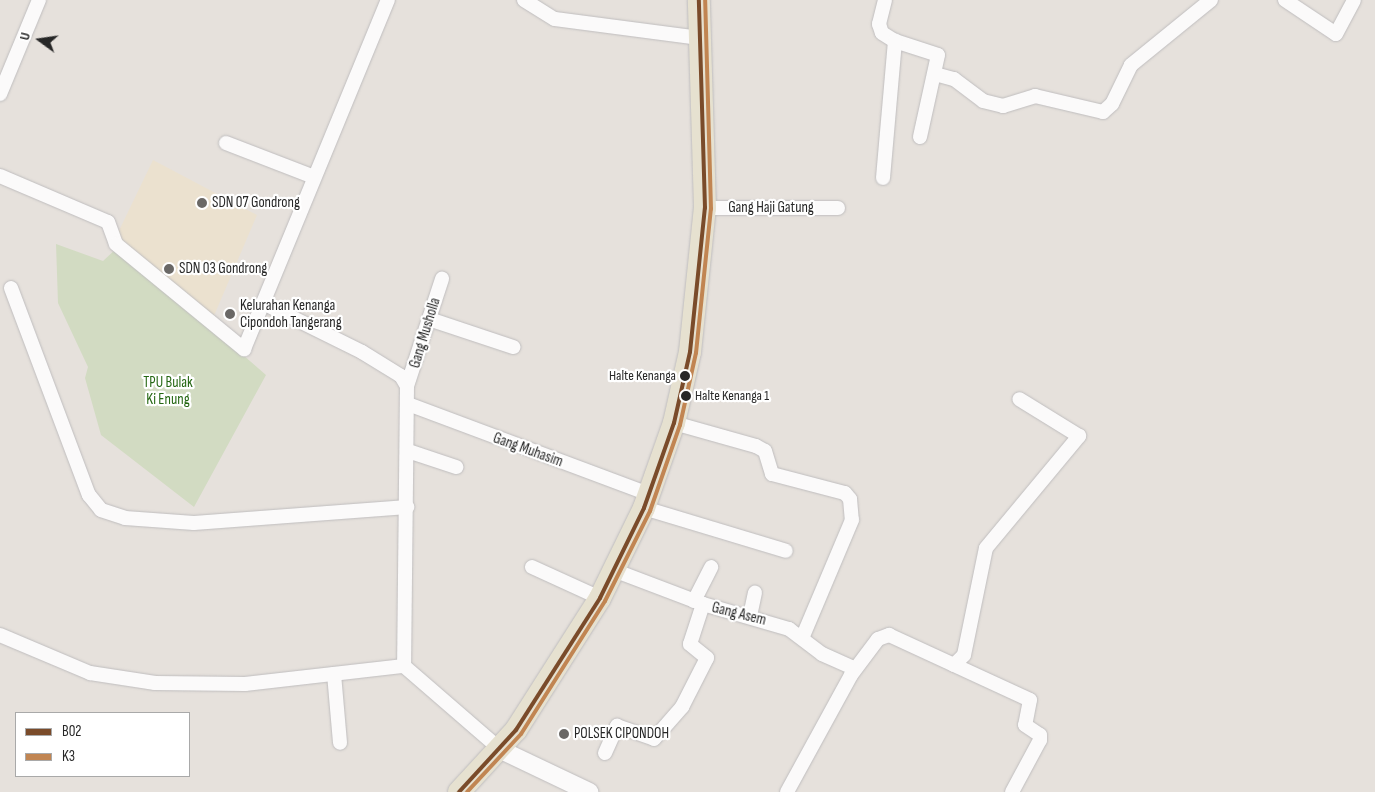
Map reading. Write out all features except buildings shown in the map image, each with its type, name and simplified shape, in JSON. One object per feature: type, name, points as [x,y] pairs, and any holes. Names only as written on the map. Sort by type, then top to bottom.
[{"type":"main road","points":[[459,792],[501,750],[551,681],[616,571],[646,501],[674,423],[691,344],[705,208],[699,0]]},
{"type":"street","points":[[0,94],[39,0]]},
{"type":"street","points":[[0,176],[108,222],[116,244],[244,349],[388,0]]},
{"type":"street","points":[[524,0],[555,19],[700,38]]},
{"type":"street","points":[[885,0],[879,24],[882,33],[895,41],[938,55],[920,137]]},
{"type":"street","points":[[935,74],[954,79],[983,101],[1003,106],[1035,96],[1104,112],[1112,104],[1131,65],[1211,0]]},
{"type":"street","points":[[1285,0],[1336,34],[1354,0]]},
{"type":"street","points":[[883,173],[895,41]]},
{"type":"street","points":[[226,143],[314,177]]},
{"type":"street","name":"Gang Haji Gatung","points":[[705,208],[838,208]]},
{"type":"street","name":"Gang Musholla","points":[[407,386],[442,279]]},
{"type":"street","points":[[11,288],[89,495],[101,510],[125,518],[194,523],[407,507]]},
{"type":"street","points":[[263,303],[362,352],[401,376],[407,386],[408,451],[404,666]]},
{"type":"street","points":[[429,319],[513,347]]},
{"type":"street","points":[[954,664],[964,655],[979,566],[986,548],[1079,436],[1019,399]]},
{"type":"street","name":"Gang Muhasim","points":[[408,404],[646,501],[786,551]]},
{"type":"street","points":[[674,423],[756,446],[765,451],[772,474],[845,493],[850,499],[852,520],[804,636]]},
{"type":"street","points":[[408,451],[456,467]]},
{"type":"street","points":[[532,567],[600,598]]},
{"type":"street","points":[[605,753],[616,726],[654,740],[682,707],[707,658],[690,644],[699,603],[711,567]]},
{"type":"street","name":"Gang Asem","points":[[616,571],[699,603],[750,616],[804,636],[814,650],[855,669]]},
{"type":"street","points":[[750,616],[755,593]]},
{"type":"street","points":[[787,792],[855,669],[878,639],[889,635],[1030,700],[1025,725],[1040,735],[1040,740],[1012,792]]},
{"type":"street","points":[[0,636],[50,659],[126,680],[245,684],[404,666],[501,750],[589,792]]},
{"type":"street","points":[[334,674],[340,743]]},
{"type":"shaded area","points":[[153,160],[257,215],[213,318],[114,241]]},
{"type":"green space","name":"TPU Bulak Ki Enung","points":[[56,244],[103,261],[118,247],[266,375],[194,507],[101,435],[85,378],[88,367],[58,303]]},
{"type":"transit line","name":"B02","points":[[459,792],[516,730],[600,598],[644,508],[674,423],[690,352],[705,208],[699,0]]},
{"type":"transit line","name":"K3","points":[[467,792],[521,734],[605,601],[650,511],[680,425],[696,353],[711,209],[705,0]]},
{"type":"place","name":"SDN 07 Gondrong","points":[[202,203]]},
{"type":"place","name":"SDN 03 Gondrong","points":[[169,269]]},
{"type":"place","name":"Kelurahan Kenanga Cipondoh Tangerang","points":[[230,314]]},
{"type":"place","name":"Halte Kenanga","points":[[685,376]]},
{"type":"place","name":"Halte Kenanga 1","points":[[686,396]]},
{"type":"place","name":"POLSEK CIPONDOH","points":[[564,734]]}]
